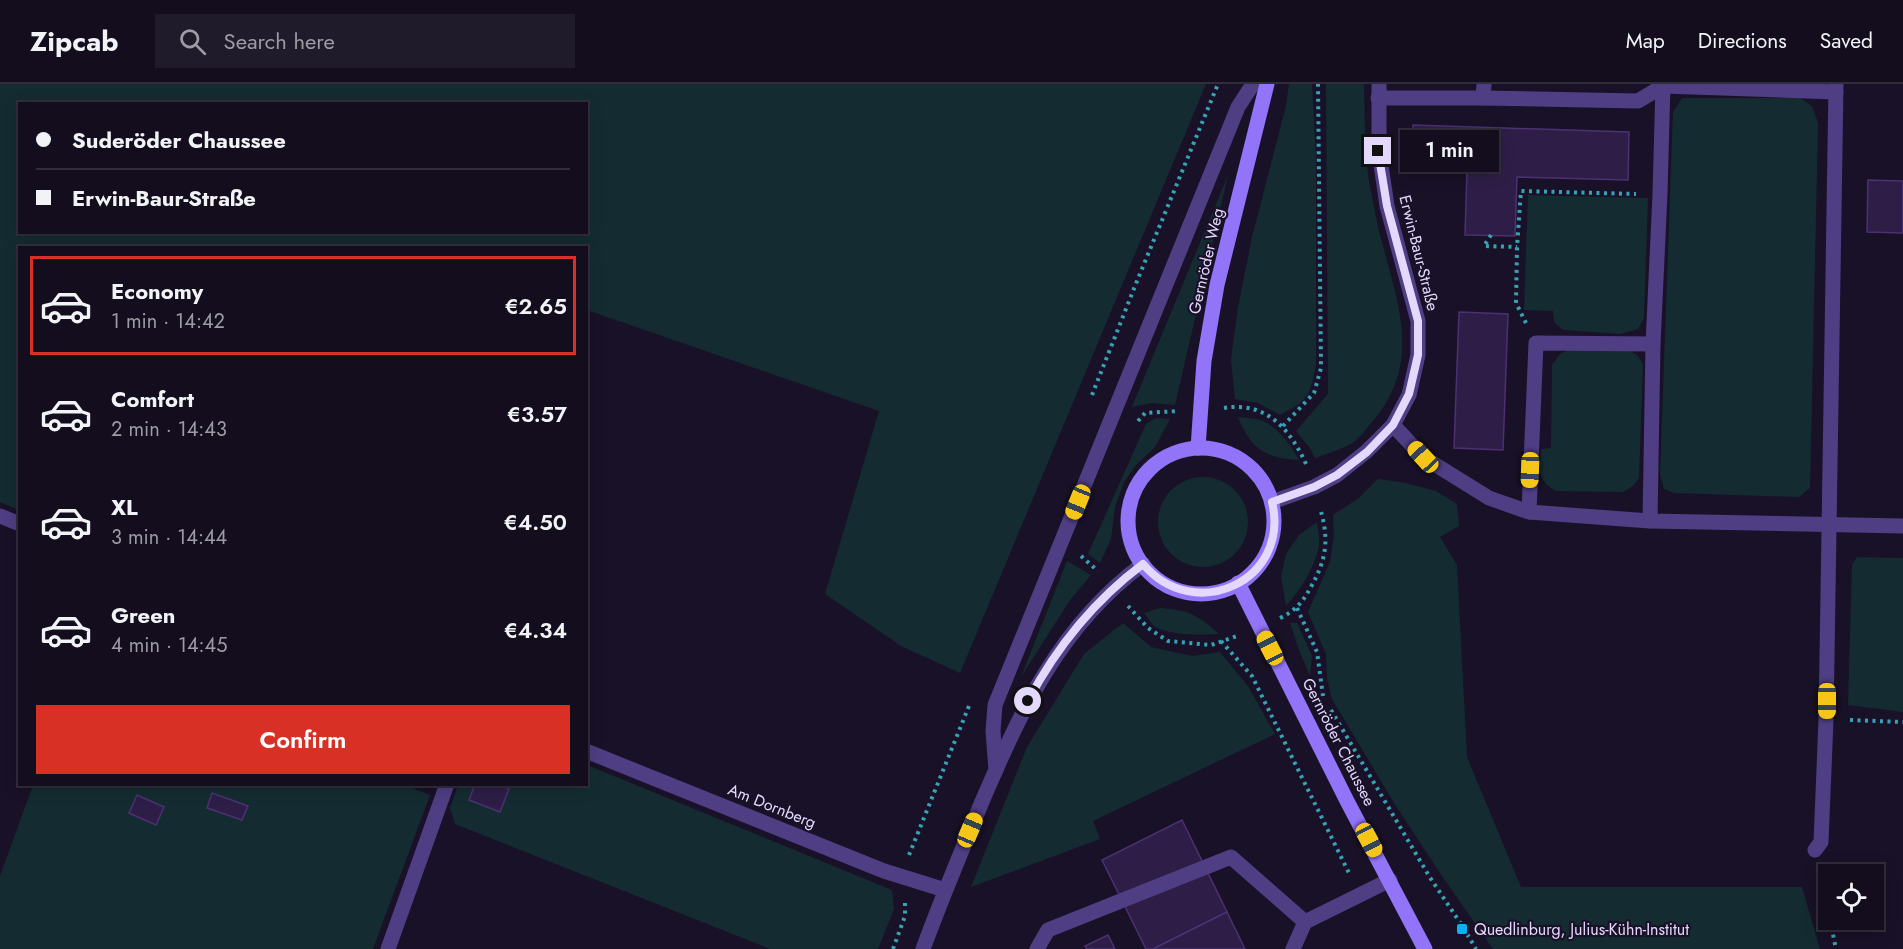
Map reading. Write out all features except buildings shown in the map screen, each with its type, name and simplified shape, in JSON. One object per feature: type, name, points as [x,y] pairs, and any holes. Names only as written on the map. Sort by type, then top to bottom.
[{"type":"main road","name":"Gernröder Weg","points":[[1198,448],[1204,361],[1217,285],[1267,84]]},
{"type":"main road","points":[[1198,448],[1225,452],[1241,459],[1260,478],[1272,502],[1274,527],[1270,544],[1258,567],[1238,583],[1223,590],[1207,593],[1182,591],[1160,580],[1143,564],[1134,547],[1129,529],[1129,510],[1134,493],[1143,477],[1156,464],[1180,451],[1198,448]]},
{"type":"main road","name":"Gernröder Chaussee","points":[[1238,583],[1347,801],[1425,949]]},
{"type":"street","points":[[996,770],[993,731],[995,705],[1238,106],[1253,84]]},
{"type":"street","points":[[1650,521],[1653,344],[1663,85]]},
{"type":"street","points":[[1379,91],[1483,91],[1638,101],[1663,85],[1836,88],[1826,720],[1821,842],[1815,850]]},
{"type":"street","name":"Erwin-Baur-Straße","points":[[1272,502],[1314,487],[1337,475],[1367,452],[1393,425],[1409,394],[1418,355],[1418,321],[1387,206],[1378,151],[1379,91]]},
{"type":"street","points":[[1529,512],[1536,343],[1653,344]]},
{"type":"street","points":[[1393,425],[1423,457],[1489,498],[1529,512],[1650,521],[1903,526]]},
{"type":"street","points":[[0,516],[18,523]]},
{"type":"street","points":[[923,949],[945,890],[1011,735],[1037,684],[1082,620],[1112,588],[1143,564]]},
{"type":"street","name":"Am Dornberg","points":[[588,752],[884,871],[945,890]]},
{"type":"street","points":[[388,949],[446,786]]},
{"type":"street","points":[[1037,949],[1048,930],[1231,857],[1305,922]]},
{"type":"street","points":[[1293,949],[1305,922],[1390,880]]},
{"type":"path","points":[[1089,403],[1218,84]]},
{"type":"path","points":[[1283,426],[1314,393],[1322,368],[1318,84]]},
{"type":"path","points":[[1536,343],[1516,303],[1521,191],[1660,194]]},
{"type":"path","points":[[1491,235],[1484,246],[1517,247]]},
{"type":"path","points":[[1137,423],[1145,413],[1199,412],[1231,407],[1253,408],[1275,419],[1283,426],[1306,462]]},
{"type":"path","points":[[1287,614],[1297,608],[1322,567],[1326,548],[1322,513]]},
{"type":"path","points":[[1060,546],[1082,556],[1095,568]]},
{"type":"path","points":[[1082,556],[1086,546]]},
{"type":"path","points":[[1128,607],[1148,628],[1168,640],[1211,645],[1227,640]]},
{"type":"path","points":[[1297,608],[1317,652],[1323,696]]},
{"type":"path","points":[[1221,641],[1252,675],[1359,895]]},
{"type":"path","points":[[1329,706],[1429,876],[1476,949]]},
{"type":"path","points":[[1826,720],[1903,722]]},
{"type":"path","points":[[1815,850],[1818,865]]},
{"type":"path","points":[[893,949],[905,916],[904,876]]},
{"type":"path","points":[[1832,930],[1836,949]]},
{"type":"green space","points":[[0,84],[1206,84],[960,673],[901,646],[825,594],[879,411],[588,310],[588,246],[18,246],[18,510],[0,502]]},
{"type":"green space","points":[[1289,84],[1312,84],[1316,157],[1316,364],[1307,396],[1280,415],[1258,403],[1235,399],[1231,359],[1238,307],[1252,237],[1286,106]]},
{"type":"green space","points":[[1326,84],[1364,84],[1367,166],[1379,230],[1395,290],[1402,335],[1397,379],[1387,401],[1356,440],[1347,446],[1315,458],[1296,431],[1328,394]]},
{"type":"green space","points":[[1682,98],[1800,98],[1812,106],[1818,123],[1810,488],[1799,497],[1674,493],[1664,489],[1660,474],[1673,112]]},
{"type":"green space","points":[[1228,175],[1175,405],[1151,403],[1132,407]]},
{"type":"green space","points":[[1528,195],[1648,198],[1644,318],[1638,329],[1620,334],[1563,330],[1554,322],[1553,311],[1524,310]]},
{"type":"green space","points":[[1570,349],[1628,350],[1637,355],[1643,364],[1639,478],[1633,486],[1623,492],[1556,491],[1542,478],[1541,449],[1551,448],[1552,365],[1560,354]]},
{"type":"green space","points":[[1238,417],[1257,419],[1270,425],[1287,441],[1299,460],[1277,457],[1261,450],[1248,437]]},
{"type":"green space","points":[[1156,418],[1170,419],[1155,447],[1136,465],[1124,482],[1115,507],[1111,539],[1100,563],[1088,554],[1146,424]]},
{"type":"green space","points":[[1203,477],[1220,480],[1235,490],[1245,505],[1248,522],[1245,539],[1235,554],[1220,564],[1203,567],[1186,564],[1171,554],[1161,539],[1158,522],[1161,505],[1171,490],[1186,480]]},
{"type":"green space","points":[[1378,479],[1436,491],[1457,504],[1459,526],[1440,537],[1457,565],[1467,757],[1521,887],[1802,887],[1820,949],[1493,949],[1394,803],[1332,699],[1327,679],[1326,654],[1308,612],[1330,562],[1334,535],[1333,515],[1359,498]]},
{"type":"green space","points":[[1317,522],[1319,543],[1314,563],[1302,586],[1286,606],[1281,576],[1286,554],[1299,535]]},
{"type":"green space","points":[[1857,557],[1903,558],[1903,712],[1848,705],[1852,565]]},
{"type":"green space","points":[[1067,561],[1091,575],[1070,600],[1021,677]]},
{"type":"green space","points":[[1160,608],[1193,615],[1219,634],[1185,634],[1159,629],[1144,613]]},
{"type":"green space","points":[[1123,623],[1151,647],[1192,656],[1220,652],[1248,686],[1275,734],[1093,821],[1100,839],[971,887],[1027,747],[1084,654]]},
{"type":"green space","points":[[1290,623],[1297,623],[1312,656],[1310,676],[1299,650]]},
{"type":"green space","points":[[588,765],[892,890],[894,909],[878,949],[770,949],[455,824],[450,808],[458,786],[588,786]]},
{"type":"green space","points":[[33,786],[407,786],[430,795],[373,949],[0,949],[0,876]]},
{"type":"place","name":"Quedlinburg, Julius-Kühn-Institut","points":[[1462,929]]},
{"type":"route","points":[[1028,701],[1037,684],[1082,620],[1112,588],[1131,572],[1143,564],[1167,585],[1182,591],[1198,593],[1223,590],[1238,583],[1258,567],[1270,544],[1274,527],[1272,502],[1314,487],[1337,475],[1367,452],[1393,425],[1409,394],[1418,355],[1418,321],[1387,206],[1378,151]]}]
